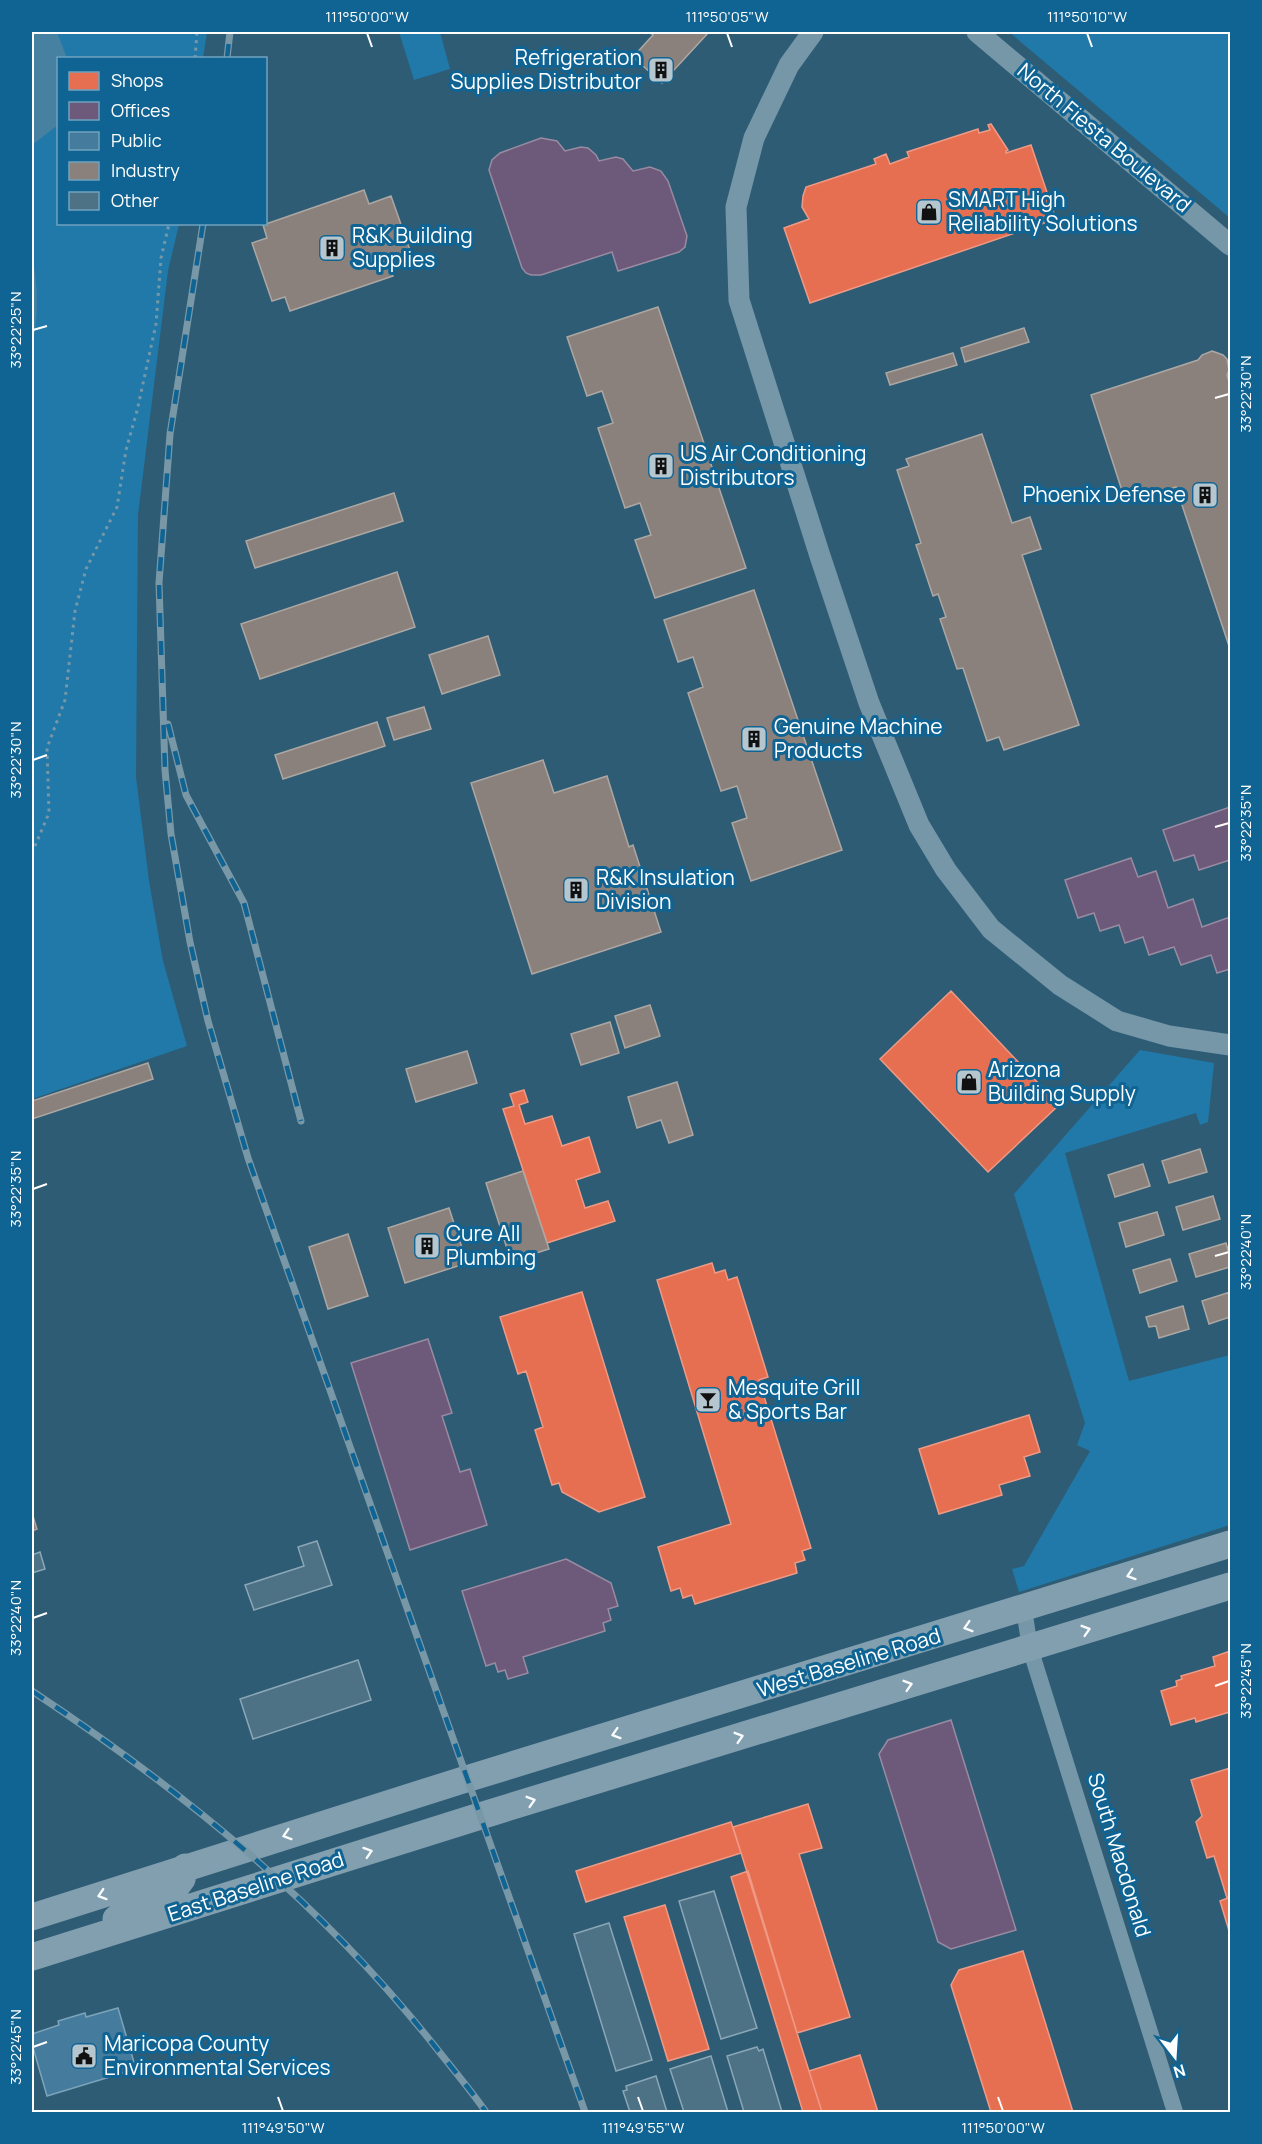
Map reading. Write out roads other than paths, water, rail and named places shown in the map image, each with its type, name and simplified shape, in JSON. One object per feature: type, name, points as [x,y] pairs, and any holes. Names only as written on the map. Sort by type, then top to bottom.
[{"type":"main road","name":"West Baseline Road","points":[[467,1779],[1230,1544]]},
{"type":"main road","name":"West Baseline Road","points":[[480,1816],[1230,1586]]},
{"type":"main road","points":[[672,1717],[683,1754]]},
{"type":"main road","name":"East Baseline Road","points":[[32,1917],[467,1779]]},
{"type":"main road","name":"East Baseline Road","points":[[32,1957],[480,1816]]},
{"type":"main road","points":[[86,1940],[129,1909],[177,1886],[182,1880],[185,1867]]},
{"type":"main road","points":[[32,1934],[67,1906]]},
{"type":"street","points":[[813,32],[789,65],[754,138],[736,207],[739,300],[819,556],[873,714],[919,825],[946,870],[991,929],[1060,985],[1117,1021],[1169,1036],[1230,1045]]},
{"type":"street","name":"North Fiesta Boulevard","points":[[977,32],[1230,245]]},
{"type":"street","name":"South Macdonald","points":[[1024,1609],[1030,1647],[1175,2112]]},
{"type":"railway","points":[[227,57],[230,32]]},
{"type":"railway","points":[[203,225],[170,434],[159,583],[165,770],[171,834],[190,942],[208,1021],[248,1158],[585,2112]]},
{"type":"railway","points":[[168,724],[186,795],[244,903],[301,1121]]},
{"type":"railway","points":[[32,1691],[142,1768],[195,1809],[296,1896],[390,1992],[486,2112]]},
{"type":"place","name":"Refrigeration Supplies Distributor","points":[[661,70]]},
{"type":"place","name":"SMART High Reliability Solutions","points":[[929,212]]},
{"type":"place","name":"R&K Building Supplies","points":[[332,248]]},
{"type":"place","name":"US Air Conditioning Distributors","points":[[661,466]]},
{"type":"place","name":"Phoenix Defense","points":[[1205,495]]},
{"type":"place","name":"Genuine Machine Products","points":[[754,739]]},
{"type":"place","name":"R&K Insulation Division","points":[[576,890]]},
{"type":"place","name":"Arizona Building Supply","points":[[969,1082]]},
{"type":"place","name":"Cure All Plumbing","points":[[427,1246]]},
{"type":"place","name":"Mesquite Grill & Sports Bar","points":[[708,1400]]},
{"type":"place","name":"Maricopa County Environmental Services","points":[[84,2056]]}]
